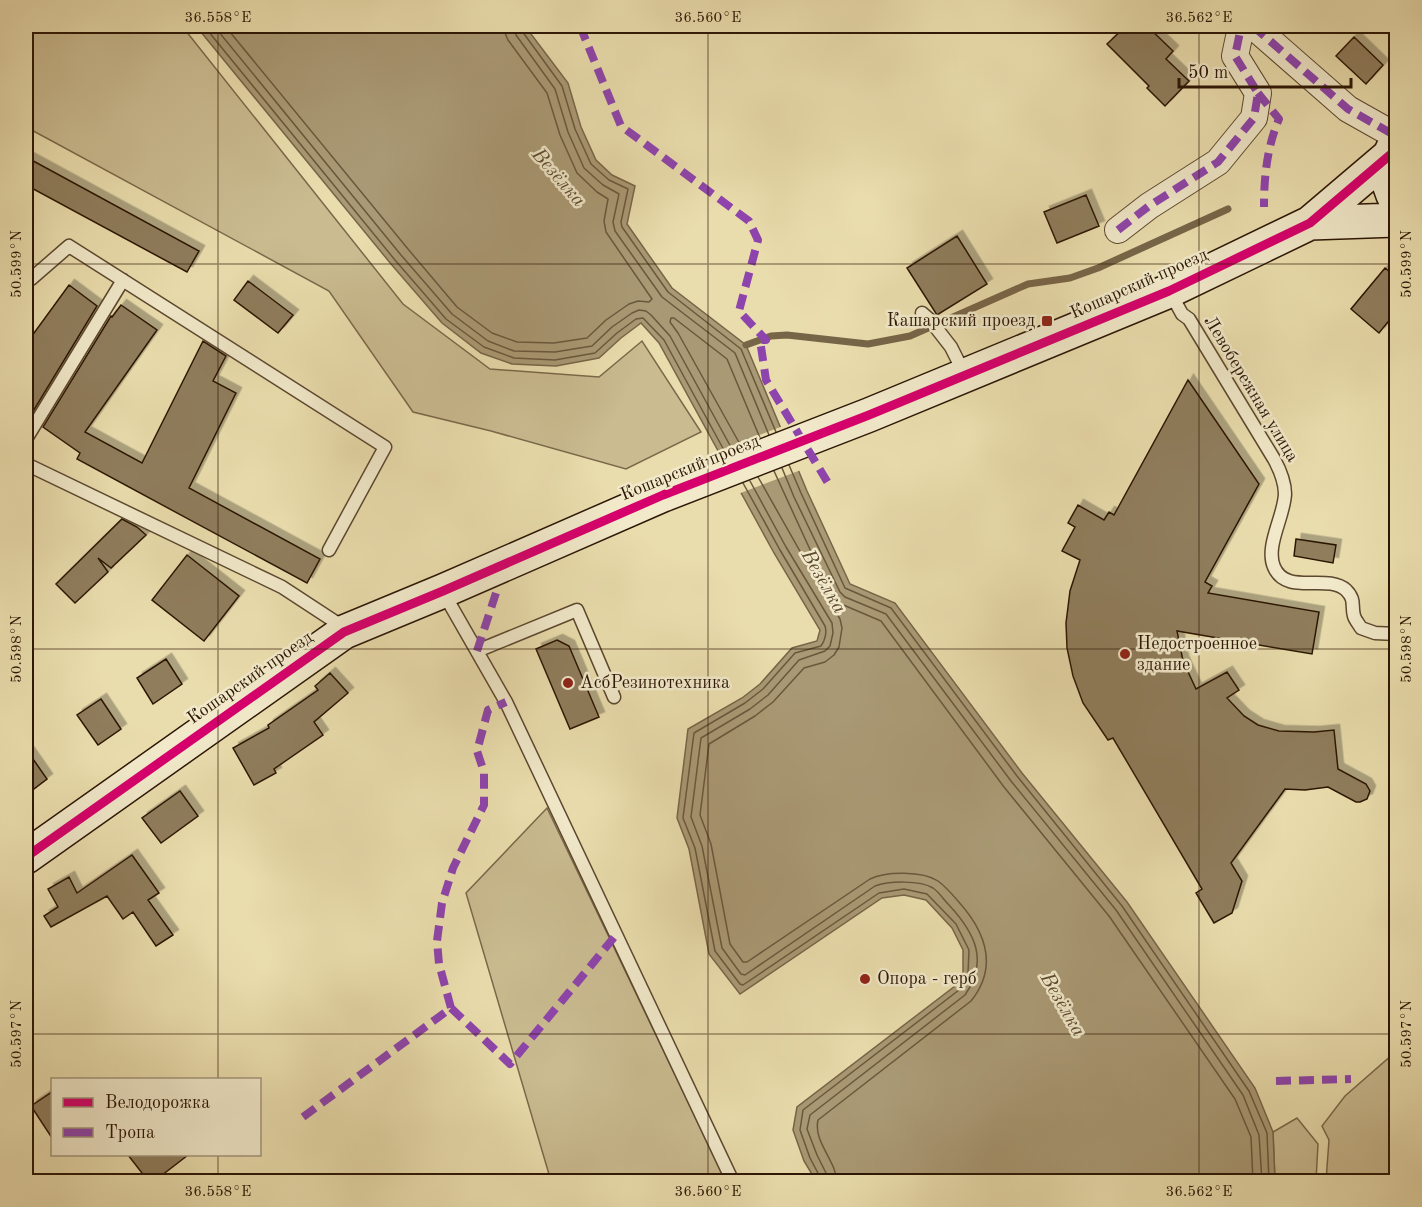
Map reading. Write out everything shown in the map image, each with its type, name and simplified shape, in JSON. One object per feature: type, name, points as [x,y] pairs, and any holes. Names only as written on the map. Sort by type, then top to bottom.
[{"type":"street","points":[[1118,230],[1149,206],[1218,162],[1254,118],[1258,93],[1235,57],[1240,32],[1248,26]]},
{"type":"street","points":[[1253,26],[1348,109],[1394,145],[1387,170],[1389,186],[1396,201]]},
{"type":"street","name":"Кошарский проезд","points":[[26,857],[344,632],[663,495],[869,416],[958,362],[1169,291],[1310,223],[1394,145]]},
{"type":"street","name":"Кошарский проезд","points":[[1310,223],[1396,220]]},
{"type":"lane","points":[[26,276],[31,279],[69,246],[385,447],[329,550]]},
{"type":"lane","points":[[26,439],[123,280]]},
{"type":"lane","name":"Левобережная улица","points":[[1169,291],[1182,314],[1189,319],[1282,476],[1285,494],[1271,551],[1274,568],[1282,578],[1297,583],[1329,583],[1345,589],[1353,600],[1354,616],[1361,628],[1375,633],[1396,634]]},
{"type":"lane","points":[[926,317],[958,362]]},
{"type":"lane","points":[[26,464],[282,587],[338,623],[344,632]]},
{"type":"lane","points":[[443,591],[506,702],[733,1182]]},
{"type":"lane","points":[[477,651],[577,610],[614,697]]},
{"type":"shaded area","points":[[26,26],[182,26],[403,304],[490,369],[599,377],[642,341],[701,432],[626,469],[491,431],[413,412],[329,291],[26,127]]},
{"type":"shaded area","points":[[547,808],[726,1181],[551,1181],[466,893]]},
{"type":"shaded area","points":[[1392,1055],[1396,1062],[1396,1181],[1326,1181],[1329,1140],[1322,1126],[1345,1096]]},
{"type":"shaded area","points":[[1297,1118],[1318,1144],[1316,1181],[1275,1181],[1273,1132]]},
{"type":"water","name":"Везёлка","points":[[196,26],[525,26],[568,83],[581,127],[596,160],[612,175],[635,186],[627,224],[672,288],[746,345],[807,491],[850,584],[895,603],[1022,773],[1127,902],[1255,1088],[1273,1132],[1275,1181],[816,1181],[804,1161],[793,1130],[797,1107],[955,986],[963,972],[963,950],[952,928],[926,900],[904,895],[882,898],[740,994],[709,954],[689,849],[677,818],[688,729],[742,698],[760,684],[792,648],[817,641],[820,630],[774,553],[659,343],[641,323],[599,358],[556,366],[512,364],[481,353],[442,323]]},
{"type":"pier","points":[[783,426],[801,470],[738,494],[715,452]]},
{"type":"building","points":[[1126,26],[1147,26],[1173,51],[1166,59],[1189,81],[1165,106],[1147,88],[1149,86],[1107,44]]},
{"type":"building","points":[[1354,37],[1383,65],[1366,84],[1336,56]]},
{"type":"building","points":[[26,157],[199,251],[187,272],[26,185]]},
{"type":"building","points":[[1086,195],[1099,226],[1057,243],[1044,212]]},
{"type":"building","points":[[957,236],[987,284],[937,315],[907,268]]},
{"type":"building","points":[[1385,268],[1396,277],[1396,312],[1379,333],[1351,309]]},
{"type":"building","points":[[248,281],[293,315],[278,333],[234,300]]},
{"type":"building","points":[[69,285],[97,306],[29,418],[26,415],[26,344]]},
{"type":"building","points":[[121,305],[157,330],[85,432],[142,463],[203,341],[226,356],[213,381],[236,393],[189,488],[320,559],[307,583],[77,459],[80,453],[43,427],[111,316]]},
{"type":"building","name":"Недостроенное здание","points":[[1188,380],[1259,484],[1205,582],[1212,586],[1208,593],[1319,612],[1312,654],[1177,631],[1183,661],[1196,689],[1227,672],[1239,690],[1227,698],[1244,716],[1258,725],[1279,731],[1334,730],[1338,769],[1366,784],[1370,791],[1367,799],[1356,802],[1328,787],[1305,790],[1285,789],[1231,863],[1242,881],[1232,913],[1214,923],[1196,893],[1202,889],[1113,738],[1108,740],[1083,703],[1073,676],[1067,648],[1066,623],[1070,591],[1080,560],[1062,551],[1075,527],[1068,523],[1078,505],[1104,520],[1109,512],[1114,515]]},
{"type":"building","points":[[122,519],[146,535],[111,568],[98,558],[108,572],[75,603],[56,584]]},
{"type":"building","points":[[1296,539],[1336,545],[1333,563],[1294,556]]},
{"type":"building","points":[[187,555],[239,596],[204,641],[152,600]]},
{"type":"building","name":"АсбРезинотехника","points":[[557,640],[569,646],[599,717],[570,729],[536,649]]},
{"type":"building","points":[[166,659],[182,684],[153,704],[137,678]]},
{"type":"building","points":[[330,673],[348,693],[314,722],[323,735],[274,769],[276,773],[254,785],[233,748],[269,728],[268,725],[318,690],[315,686]]},
{"type":"building","points":[[101,699],[121,729],[98,745],[77,715]]},
{"type":"building","points":[[26,749],[47,779],[26,795]]},
{"type":"building","points":[[180,791],[198,816],[161,843],[142,818]]},
{"type":"building","points":[[132,855],[159,893],[148,900],[173,935],[156,946],[133,912],[123,919],[107,896],[51,927],[44,916],[58,907],[48,889],[69,877],[77,893]]},
{"type":"building","points":[[51,1093],[51,1136],[31,1106]]},
{"type":"building","points":[[129,1156],[187,1156],[153,1182],[149,1182]]},
{"type":"waterway","points":[[746,345],[771,336],[787,335],[868,344],[910,336],[1028,284],[1070,278],[1098,268],[1228,209]]},
{"type":"marked path","points":[[580,26],[621,126],[749,221],[758,240],[739,311],[766,340],[760,340],[766,380],[828,483]]},
{"type":"marked path","points":[[1118,230],[1149,206],[1218,162],[1254,118],[1258,93],[1235,56],[1240,32],[1248,26]]},
{"type":"marked path","points":[[1253,26],[1348,109],[1396,136]]},
{"type":"marked path","points":[[1258,93],[1279,119],[1267,162],[1264,207]]},
{"type":"marked path","points":[[477,651],[496,593]]},
{"type":"marked path","points":[[303,1117],[451,1008],[439,964],[437,941],[442,903],[453,868],[484,805],[484,772],[477,751],[488,710],[506,702]]},
{"type":"marked path","points":[[451,1008],[510,1064],[616,935]]},
{"type":"marked path","points":[[1276,1081],[1351,1079]]},
{"type":"cycle path","points":[[26,857],[344,632],[663,495],[869,415],[1169,291],[1310,223],[1390,155]]},
{"type":"place","name":"Кашарский проезд","points":[[1047,321]]},
{"type":"place","name":"Недостроенное здание","points":[[1125,654]]},
{"type":"place","name":"АсбРезинотехника","points":[[568,683]]},
{"type":"place","name":"Опора - герб","points":[[865,979]]}]
